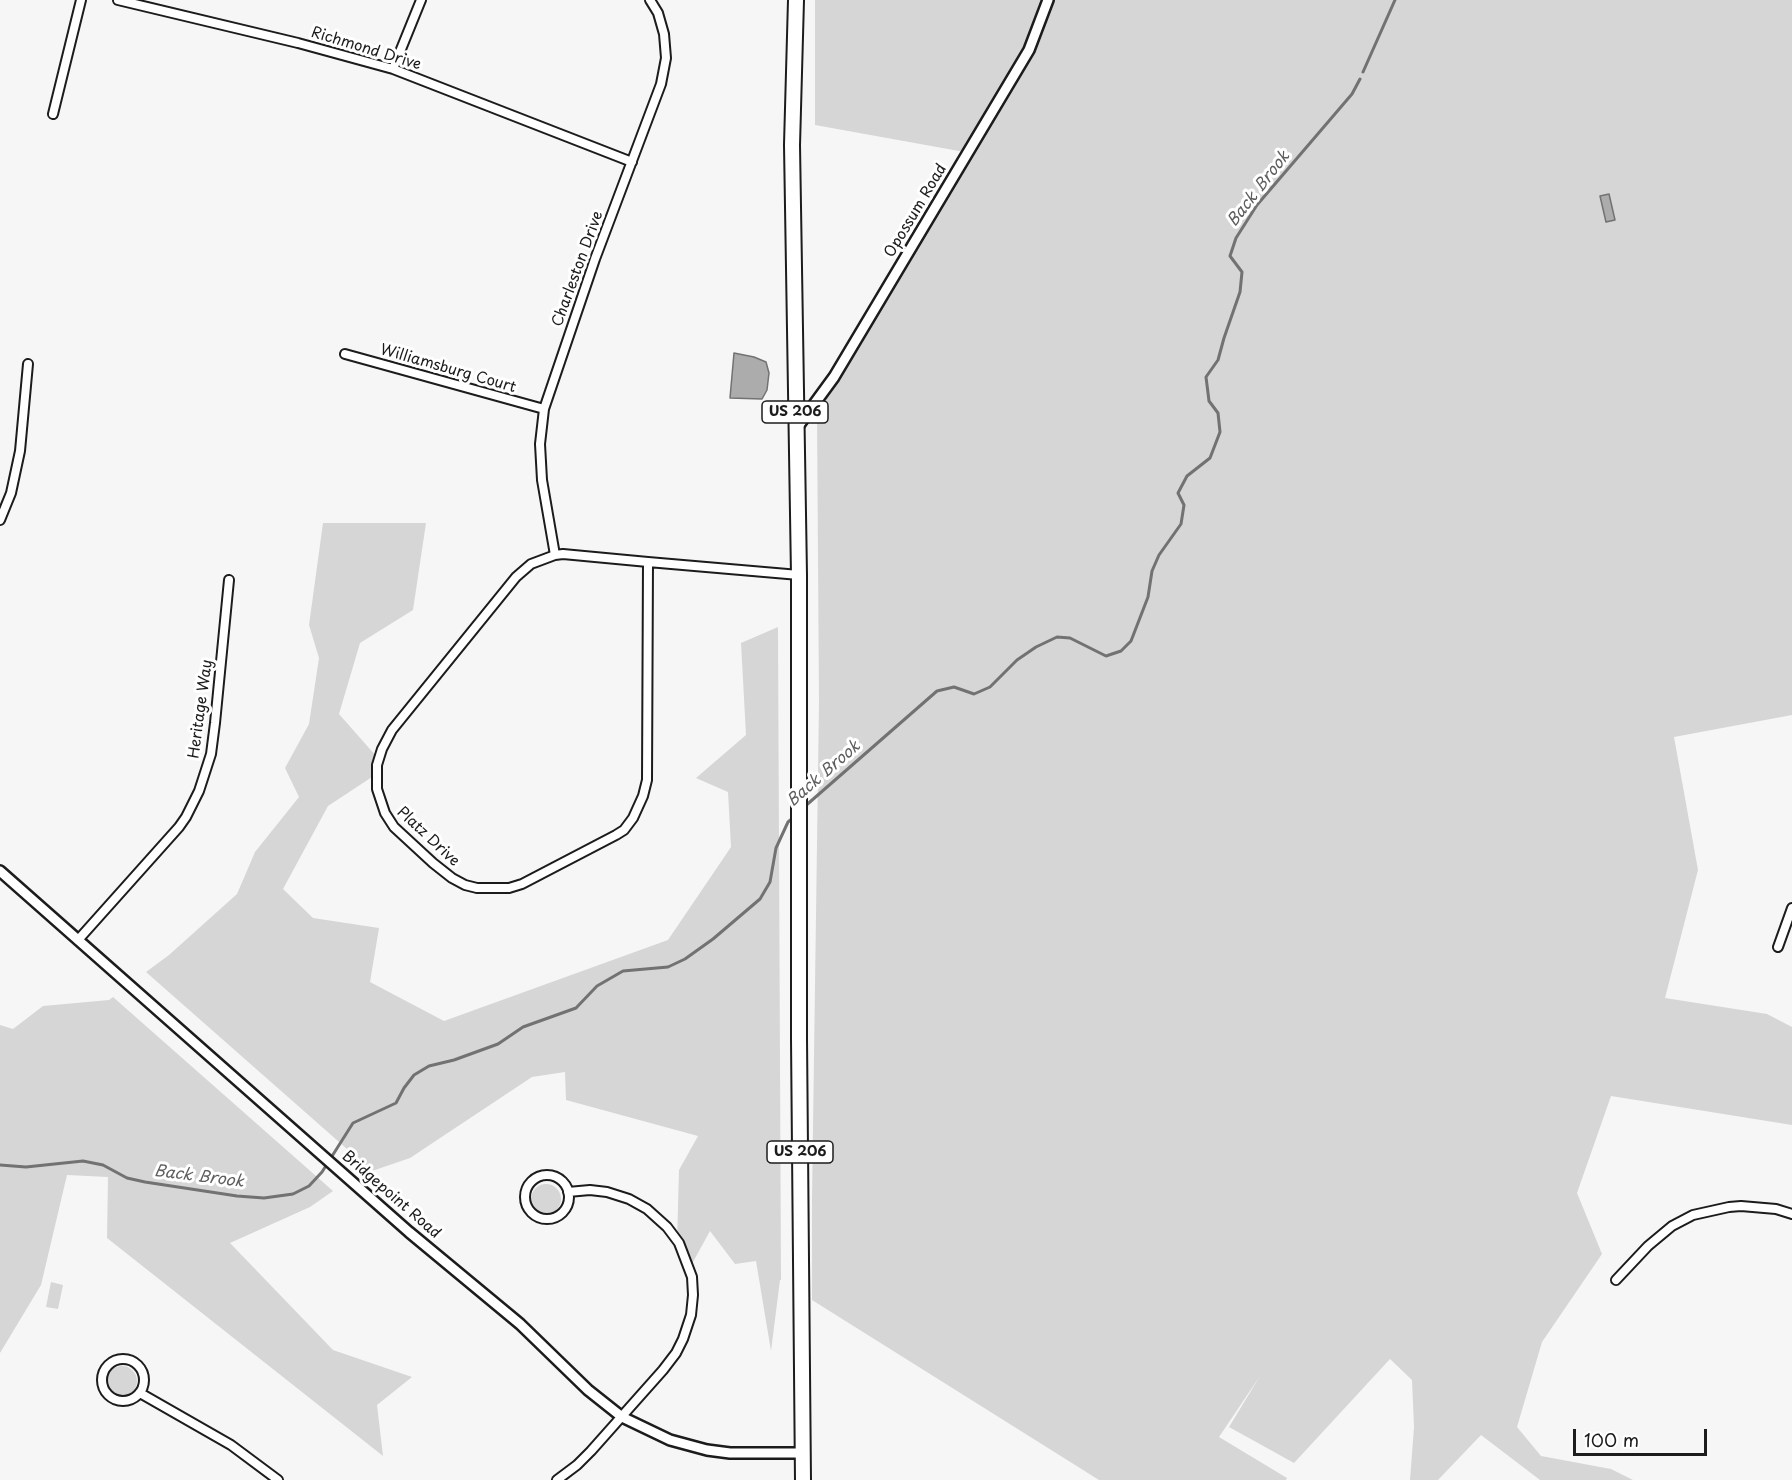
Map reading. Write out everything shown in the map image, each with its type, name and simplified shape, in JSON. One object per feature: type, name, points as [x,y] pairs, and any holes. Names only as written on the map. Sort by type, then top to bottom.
[{"type":"highway","name":"US 206","points":[[796,0],[792,146],[799,575],[799,1039],[803,1480]]},
{"type":"street","points":[[53,114],[81,0]]},
{"type":"street","name":"Richmond Drive","points":[[118,0],[298,43],[393,69],[632,162]]},
{"type":"street","points":[[393,69],[420,0]]},
{"type":"street","name":"Charleston Drive","points":[[555,555],[542,480],[540,444],[544,409],[591,270],[661,84],[666,58],[664,34],[658,13],[650,0]]},
{"type":"street","name":"Opossum Road","points":[[795,429],[834,378],[1029,51],[1048,0]]},
{"type":"street","name":"Williamsburg Court","points":[[345,354],[544,409]]},
{"type":"street","points":[[0,520],[11,493],[20,451],[28,364]]},
{"type":"street","name":"Platz Drive","points":[[648,562],[647,780],[633,818],[616,836],[522,884],[509,888],[477,888],[452,878],[394,827],[385,813],[377,789],[377,765],[382,748],[392,730],[516,577],[531,564],[555,555],[648,562],[799,575]]},
{"type":"street","name":"Heritage Way","points":[[78,940],[178,827],[186,817],[199,791],[211,754],[230,580]]},
{"type":"street","name":"Bridgepoint Road","points":[[0,871],[409,1232],[520,1323],[588,1390],[622,1417],[670,1440],[707,1450],[730,1453],[803,1454]]},
{"type":"street","points":[[1778,947],[1792,908]]},
{"type":"street","points":[[553,1176],[560,1180],[568,1192],[567,1205],[558,1216],[552,1218],[545,1219],[533,1214],[526,1202],[527,1187],[538,1177],[553,1176]]},
{"type":"street","points":[[557,1480],[584,1458],[676,1353],[691,1315],[693,1295],[692,1277],[679,1243],[667,1227],[647,1209],[608,1192],[590,1190],[568,1192]]},
{"type":"street","points":[[1616,1280],[1647,1246],[1672,1226],[1693,1215],[1741,1206],[1776,1209],[1792,1214]]},
{"type":"street","points":[[128,1359],[135,1362],[143,1373],[144,1387],[140,1393],[129,1401],[122,1402],[108,1396],[102,1383],[104,1369],[115,1360],[128,1359]]},
{"type":"street","points":[[140,1393],[231,1445],[278,1480]]},
{"type":"shaded area","points":[[815,0],[1792,0],[1792,715],[1674,737],[1698,870],[1665,998],[1767,1014],[1792,1027],[1792,1125],[1611,1096],[1577,1193],[1602,1254],[1542,1342],[1517,1427],[1541,1456],[1611,1469],[1633,1480],[1540,1480],[1481,1435],[1438,1480],[1410,1480],[1414,1427],[1412,1380],[1390,1359],[1294,1463],[1229,1427],[1260,1376],[1219,1437],[1287,1478],[1286,1480],[1099,1480],[812,1300],[819,702],[817,413],[899,278],[970,153],[815,125]]},
{"type":"shaded area","points":[[1609,194],[1615,220],[1606,222],[1600,196]]},
{"type":"shaded area","points":[[734,353],[766,362],[769,373],[767,390],[762,399],[730,398]]},
{"type":"shaded area","points":[[323,523],[426,523],[413,610],[360,643],[339,714],[376,756],[372,777],[328,806],[283,889],[313,918],[379,928],[370,982],[444,1021],[668,940],[731,847],[728,792],[696,778],[746,735],[741,643],[778,627],[781,1280],[771,1351],[756,1261],[735,1264],[710,1231],[688,1271],[677,1243],[679,1170],[698,1136],[566,1100],[565,1072],[532,1077],[410,1158],[372,1171],[146,972],[169,955],[237,894],[255,852],[299,797],[285,768],[309,724],[319,658],[309,625]]},
{"type":"shaded area","points":[[113,997],[333,1191],[310,1207],[230,1243],[333,1350],[412,1377],[377,1405],[383,1456],[107,1238],[108,1177],[67,1175],[41,1285],[0,1353],[0,1025],[13,1029],[43,1006],[109,1000]]},
{"type":"shaded area","points":[[546,1184],[552,1185],[560,1193],[560,1205],[552,1213],[546,1214],[540,1213],[532,1205],[531,1199],[532,1193],[540,1185]]},
{"type":"shaded area","points":[[51,1282],[63,1285],[58,1309],[46,1307]]},
{"type":"shaded area","points":[[122,1366],[133,1370],[137,1381],[133,1392],[122,1396],[111,1392],[107,1381],[111,1370]]},
{"type":"waterway","name":"Back Brook","points":[[1363,72],[1395,0]]},
{"type":"waterway","name":"Back Brook","points":[[803,808],[937,691],[954,687],[974,694],[990,687],[1017,660],[1057,637],[1070,638],[1106,656],[1121,651],[1131,641],[1148,597],[1152,571],[1159,555],[1181,524],[1184,505],[1178,493],[1187,476],[1210,458],[1220,432],[1218,413],[1209,401],[1206,377],[1218,360],[1240,292],[1242,272],[1230,256],[1236,238],[1257,205],[1352,94],[1360,79]]},
{"type":"waterway","name":"Back Brook","points":[[0,1165],[26,1167],[83,1161],[103,1165],[127,1178],[145,1182],[237,1196],[264,1198],[293,1194],[309,1186],[322,1172],[353,1123],[396,1103],[414,1075],[429,1066],[454,1060],[498,1044],[523,1027],[576,1008],[597,986],[623,971],[668,967],[685,959],[713,939],[760,899],[770,882],[776,848],[788,822],[794,817]]}]
